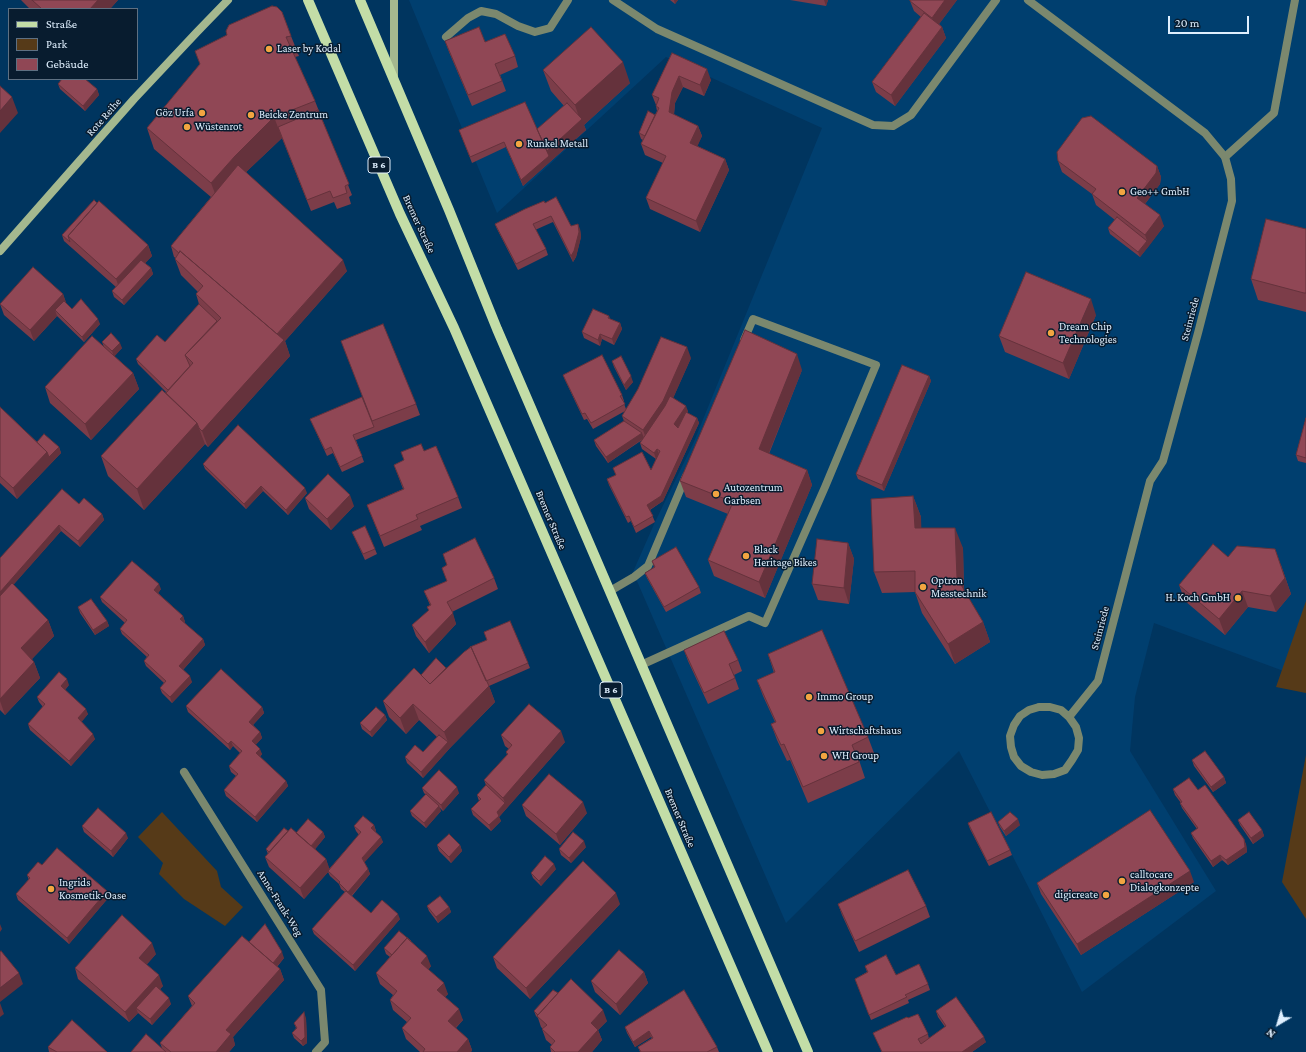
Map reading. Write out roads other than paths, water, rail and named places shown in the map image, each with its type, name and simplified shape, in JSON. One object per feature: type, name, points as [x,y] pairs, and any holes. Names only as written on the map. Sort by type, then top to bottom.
[{"type":"main road","name":"Bremer Straße","points":[[308,0],[400,214],[464,350],[768,1052]]},
{"type":"main road","points":[[360,0],[497,329],[808,1052]]},
{"type":"street","name":"Rote Reihe","points":[[0,251],[134,99],[228,0]]},
{"type":"street","points":[[394,0],[394,79]]},
{"type":"street","points":[[446,37],[468,18],[481,11],[496,14],[518,26],[535,32],[550,28],[568,0]]},
{"type":"street","points":[[614,0],[657,29],[873,126],[893,126],[911,115],[996,0]]},
{"type":"street","name":"Steinriede","points":[[1028,0],[1205,133],[1225,157],[1231,179],[1232,201],[1163,461],[1150,481],[1098,680],[1069,717]]},
{"type":"street","points":[[1225,157],[1274,113],[1295,0]]},
{"type":"street","points":[[641,665],[749,616],[765,623],[809,524],[876,365],[753,319],[741,346]]},
{"type":"street","points":[[610,591],[634,577],[648,566],[688,471]]},
{"type":"street","points":[[1039,706],[1061,710],[1069,717],[1076,727],[1079,738],[1078,750],[1065,770],[1054,774],[1042,775],[1031,772],[1021,766],[1014,757],[1010,747],[1010,736],[1014,725],[1020,716],[1039,706]]},
{"type":"street","name":"Anne-Frank-Weg","points":[[184,772],[321,990],[325,1042],[316,1052]]},
{"type":"place","name":"Laser by Kodal","points":[[269,49]]},
{"type":"place","name":"Göz Urfa","points":[[202,113]]},
{"type":"place","name":"Beicke Zentrum","points":[[251,115]]},
{"type":"place","name":"Wüstenrot","points":[[187,127]]},
{"type":"place","name":"Runkel Metall","points":[[519,144]]},
{"type":"place","name":"Geo++ GmbH","points":[[1122,192]]},
{"type":"place","name":"Dream Chip Technologies","points":[[1051,333]]},
{"type":"place","name":"Autozentrum Garbsen","points":[[716,494]]},
{"type":"place","name":"Black Heritage Bikes","points":[[746,556]]},
{"type":"place","name":"Optron Messtechnik","points":[[923,587]]},
{"type":"place","name":"H. Koch GmbH","points":[[1238,598]]},
{"type":"place","name":"Immo Group","points":[[809,697]]},
{"type":"place","name":"Wirtschaftshaus","points":[[821,731]]},
{"type":"place","name":"WH Group","points":[[824,756]]},
{"type":"place","name":"calltocare Dialogkonzepte","points":[[1122,881]]},
{"type":"place","name":"Ingrids Kosmetik-Oase","points":[[51,889]]},
{"type":"place","name":"digicreate","points":[[1106,895]]}]
